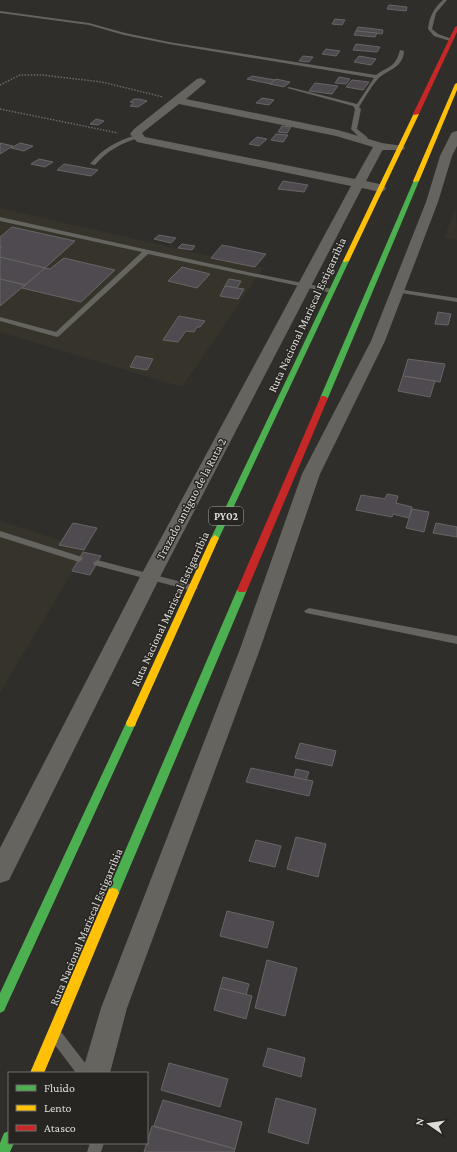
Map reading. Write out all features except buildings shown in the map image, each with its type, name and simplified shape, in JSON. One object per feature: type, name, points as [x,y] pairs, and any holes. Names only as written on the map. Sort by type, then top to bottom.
[{"type":"highway","name":"Ruta Nacional Mariscal Estigarribia","points":[[0,1007],[192,588],[457,27]]},
{"type":"highway","name":"Ruta Nacional Mariscal Estigarribia","points":[[37,1072],[457,84]]},
{"type":"highway","points":[[3,1152],[8,1140]]},
{"type":"street","points":[[201,81],[138,131],[137,137],[142,140],[202,153],[380,188]]},
{"type":"street","points":[[178,99],[338,133],[373,144],[399,148]]},
{"type":"street","points":[[96,1072],[114,1008],[250,649],[311,474],[378,340],[432,202],[446,156],[457,134]]},
{"type":"street","name":"Trazado antiguo de la Ruta 2","points":[[0,872],[150,577],[360,184],[377,149],[373,144]]},
{"type":"lane","points":[[445,0],[433,13],[430,22],[430,29],[436,34],[450,40]]},
{"type":"lane","points":[[0,12],[89,24],[124,34],[377,77]]},
{"type":"lane","points":[[373,144],[357,133],[354,129],[358,109],[357,107],[377,77],[399,62],[402,51]]},
{"type":"lane","points":[[289,88],[348,103],[357,107]]},
{"type":"lane","points":[[93,164],[102,153],[125,140],[137,137]]},
{"type":"lane","points":[[0,219],[146,252],[332,291]]},
{"type":"lane","points":[[0,319],[57,335],[146,252]]},
{"type":"lane","points":[[397,291],[457,300]]},
{"type":"lane","points":[[0,534],[79,559]]},
{"type":"lane","points":[[96,563],[192,588]]},
{"type":"lane","points":[[309,611],[457,640]]},
{"type":"lane","points":[[54,1033],[83,1072]]},
{"type":"path","points":[[0,85],[20,75],[42,75],[102,82],[151,95],[178,99]]},
{"type":"path","points":[[0,109],[137,137]]},
{"type":"shaded area","points":[[456,207],[457,240],[444,238]]},
{"type":"shaded area","points":[[0,208],[263,268],[182,387],[0,332]]},
{"type":"shaded area","points":[[0,521],[86,549],[0,692]]},
{"type":"traffic: fast","points":[[324,398],[416,181]]},
{"type":"traffic: fast","points":[[215,538],[346,261]]},
{"type":"traffic: fast","points":[[113,893],[242,590]]},
{"type":"traffic: fast","points":[[0,1007],[131,723]]},
{"type":"traffic: fast","points":[[3,1152],[8,1140]]},
{"type":"traffic: slow","points":[[416,181],[457,84]]},
{"type":"traffic: slow","points":[[346,261],[416,114]]},
{"type":"traffic: slow","points":[[131,723],[215,538]]},
{"type":"traffic: slow","points":[[37,1072],[113,893]]},
{"type":"traffic: jam","points":[[416,114],[457,27]]},
{"type":"traffic: jam","points":[[242,590],[324,398]]}]
